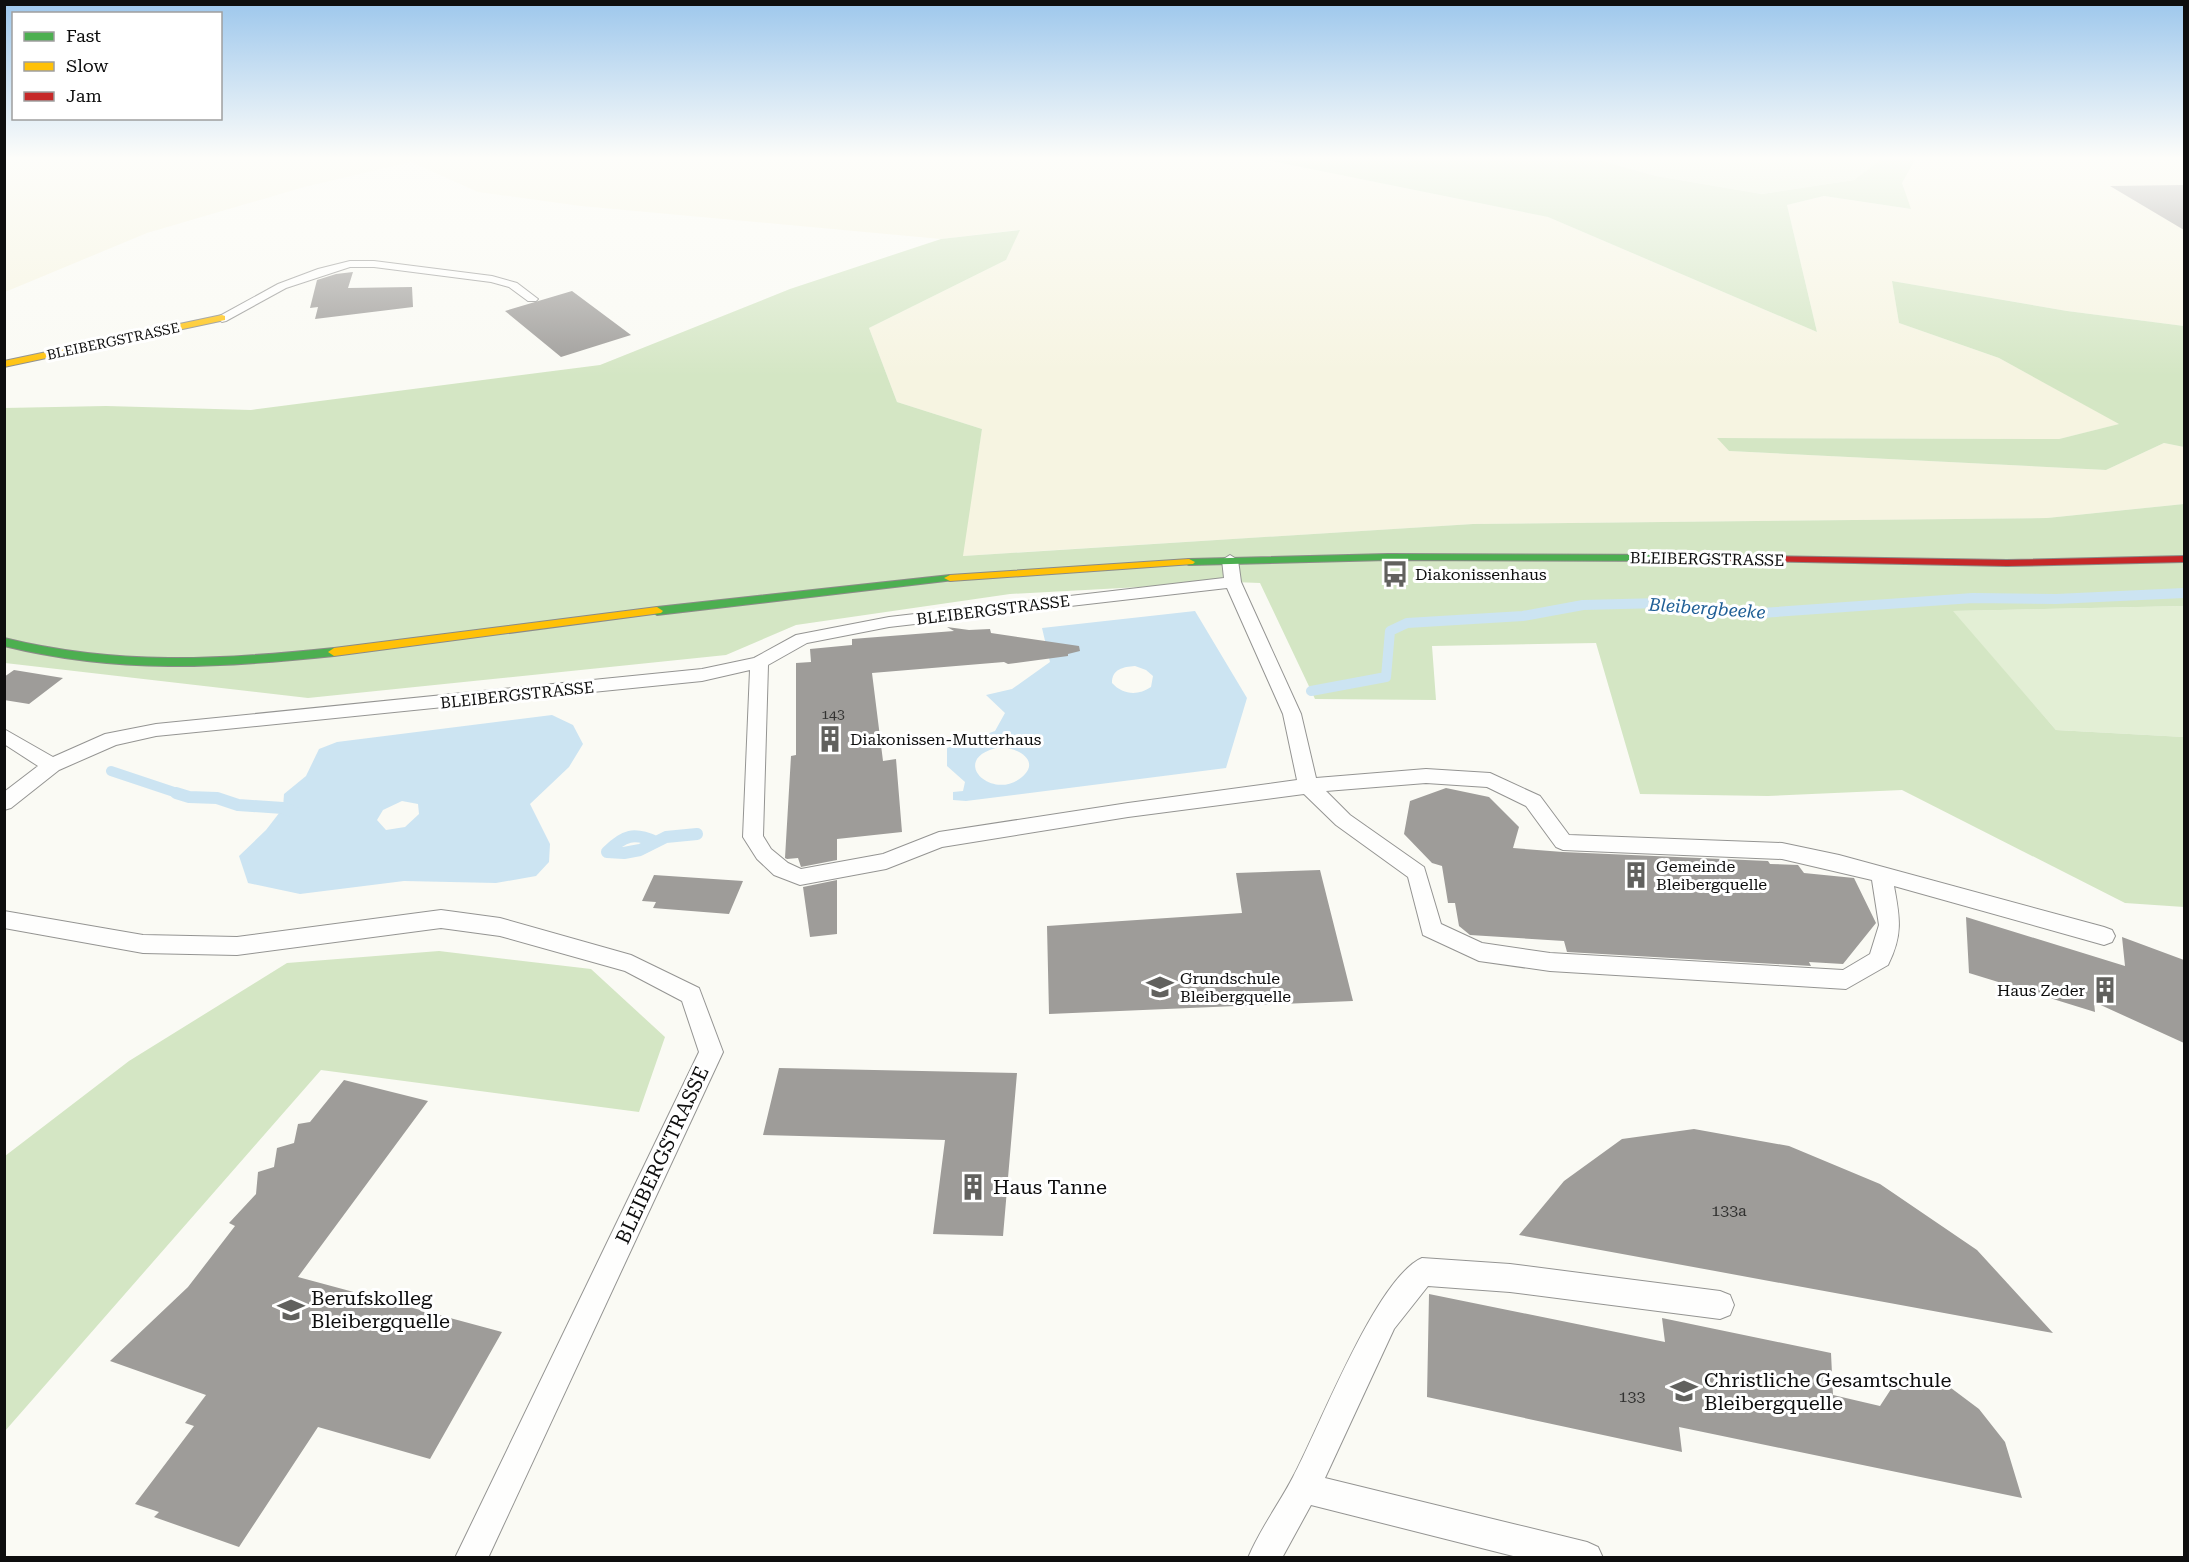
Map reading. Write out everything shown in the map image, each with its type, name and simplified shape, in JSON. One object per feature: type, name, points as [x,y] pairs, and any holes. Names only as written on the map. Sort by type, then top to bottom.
[{"type":"street","name":"BLEIBERGSTRASSE","points":[[4,364],[222,318]]},
{"type":"street","name":"BLEIBERGSTRASSE","points":[[4,642],[25,648],[153,663],[256,660],[479,635],[691,606],[886,583],[1066,568],[1230,560],[1390,556],[1887,561],[2184,559]]},
{"type":"lane","points":[[222,318],[293,282],[350,264],[374,264],[492,279],[513,285],[532,299]]},
{"type":"lane","points":[[1230,560],[1233,582],[1292,714],[1308,786],[1343,820],[1417,873],[1431,929],[1479,952],[1550,962],[1846,980],[1880,959],[1890,925],[1882,875]]},
{"type":"lane","name":"BLEIBERGSTRASSE","points":[[4,803],[52,765],[112,739],[156,730],[702,675],[759,663],[802,639],[890,622],[1233,582]]},
{"type":"lane","points":[[759,663],[753,837],[764,854],[781,869],[800,877],[886,861],[939,840],[1128,810],[1308,786],[1426,776],[1490,780],[1533,801],[1563,842],[1782,851],[1839,862],[2104,936]]},
{"type":"lane","points":[[4,735],[52,765]]},
{"type":"lane","name":"BLEIBERGSTRASSE","points":[[4,920],[143,944],[237,946],[441,919],[500,927],[631,964],[691,995],[711,1052],[471,1557]]},
{"type":"lane","points":[[1264,1557],[1304,1488],[1384,1319],[1422,1272],[1510,1278],[1720,1305]]},
{"type":"lane","points":[[1304,1488],[1587,1557]]},
{"type":"shaded area","points":[[5,231],[154,231],[147,233],[5,292]]},
{"type":"shaded area","points":[[853,231],[1011,231],[941,239]]},
{"type":"shaded area","points":[[1019,231],[1580,231],[1817,332],[1793,231],[2184,231],[2184,326],[2067,311],[1892,281],[1899,323],[1999,358],[2120,424],[2059,439],[1718,438],[1729,451],[2106,470],[2164,443],[2184,447],[2184,504],[2047,518],[1473,524],[962,556],[982,429],[897,402],[869,328],[1006,260]]},
{"type":"green space","points":[[1020,231],[1006,260],[869,328],[897,402],[982,429],[963,556],[1473,524],[2047,518],[2184,504],[2184,606],[1953,611],[2056,730],[2184,737],[2184,907],[2125,903],[1902,790],[1768,796],[1640,794],[1596,643],[1432,646],[1436,700],[1315,699],[1260,583],[1233,582],[1010,594],[796,625],[726,655],[308,698],[5,663],[4,408],[106,406],[251,410],[600,365],[790,289],[941,239]]},
{"type":"green space","points":[[1580,231],[1793,231],[1817,332]]},
{"type":"green space","points":[[1892,281],[2067,311],[2184,326],[2184,447],[2164,443],[2106,470],[1729,451],[1717,438],[2059,439],[2119,424],[1999,358],[1899,323]]},
{"type":"green space","points":[[2184,606],[2184,737],[2056,730],[1952,611]]},
{"type":"green space","points":[[439,951],[591,969],[665,1037],[639,1112],[321,1070],[5,1431],[5,1156],[129,1061],[287,963]]},
{"type":"water","points":[[1195,611],[1247,698],[1226,768],[966,801],[953,800],[953,792],[963,791],[965,782],[947,766],[947,748],[995,731],[1005,713],[986,695],[1012,689],[1050,662],[1042,628]],"holes":[[[1135,666],[1146,670],[1153,676],[1151,687],[1141,692],[1131,693],[1121,690],[1112,683],[1116,672],[1122,668]],[[1001,747],[1025,756],[1029,766],[1022,777],[1010,784],[998,785],[987,782],[979,776],[975,768],[977,760],[985,752]]]},
{"type":"water","points":[[552,715],[573,725],[583,744],[569,767],[530,804],[550,844],[549,862],[536,876],[496,883],[404,881],[300,894],[248,883],[239,856],[266,830],[283,808],[284,794],[306,776],[319,749],[337,742]],"holes":[[[402,801],[418,804],[419,814],[405,827],[386,830],[377,820],[383,810]]]},
{"type":"building","points":[[353,272],[348,288],[412,287],[413,307],[315,319],[318,307],[310,308],[317,280]]},
{"type":"building","points":[[572,291],[631,335],[561,357],[505,311]]},
{"type":"building","name":"Diakonissen-Mutterhaus","points":[[947,627],[969,630],[990,629],[991,633],[1079,646],[1080,651],[1068,654],[1068,656],[1008,664],[1004,662],[872,673],[883,761],[896,759],[902,832],[837,839],[837,860],[801,867],[798,858],[785,858],[791,756],[796,755],[796,663],[811,662],[810,649],[852,645],[852,639],[954,631]]},
{"type":"building","points":[[14,670],[63,678],[29,704],[4,700],[4,677]]},
{"type":"building","name":"Gemeinde Bleibergquelle","points":[[1446,788],[1489,797],[1519,827],[1513,848],[1768,861],[1770,864],[1798,865],[1804,873],[1854,878],[1876,923],[1843,964],[1809,962],[1811,966],[1567,952],[1564,941],[1470,935],[1459,926],[1455,903],[1448,903],[1442,866],[1432,863],[1404,834],[1410,801]]},
{"type":"building","points":[[1320,870],[1353,1001],[1049,1014],[1047,926],[1242,913],[1236,873]]},
{"type":"building","points":[[654,875],[743,881],[729,914],[653,908],[656,902],[642,901]]},
{"type":"building","points":[[837,880],[837,934],[810,937],[803,887]]},
{"type":"building","name":"Haus Zeder","points":[[1966,917],[2125,966],[2122,937],[2184,960],[2184,1043],[2094,1002],[2095,1012],[1969,973]]},
{"type":"building","name":"Haus Tanne","points":[[779,1068],[1017,1073],[1003,1236],[933,1234],[945,1140],[763,1135]]},
{"type":"building","name":"Berufskolleg Bleibergquelle","points":[[344,1080],[428,1101],[298,1277],[502,1332],[430,1459],[318,1427],[239,1547],[154,1517],[159,1512],[135,1504],[194,1426],[185,1423],[206,1395],[110,1361],[188,1287],[235,1226],[229,1223],[256,1194],[258,1172],[274,1167],[277,1148],[294,1143],[298,1124],[310,1122]]},
{"type":"building","points":[[1694,1129],[1789,1146],[1880,1184],[1977,1250],[2053,1333],[1519,1235],[1564,1181],[1622,1139]]},
{"type":"building","points":[[1429,1294],[1665,1342],[1662,1318],[1831,1353],[1833,1395],[1880,1406],[1893,1386],[1914,1376],[1947,1385],[1979,1409],[2005,1442],[2022,1498],[1679,1427],[1682,1452],[1427,1397]]},
{"type":"waterway","name":"Bleibergbeeke","points":[[1311,691],[1386,677],[1390,631],[1407,623],[1523,616],[1583,605],[1661,603],[1747,614],[1973,598],[2056,599],[2184,593]]},
{"type":"waterway","points":[[111,771],[180,794]]},
{"type":"waterway","points":[[176,793],[189,797],[217,798],[238,805],[283,808],[294,812]]},
{"type":"waterway","points":[[656,842],[666,837],[697,834]]},
{"type":"waterway","points":[[630,837],[641,837],[656,842],[640,850],[624,853],[607,852],[619,842],[630,837]]},
{"type":"traffic: fast","points":[[1189,562],[1388,557],[1708,558]]},
{"type":"traffic: fast","points":[[657,611],[950,578]]},
{"type":"traffic: fast","points":[[4,642],[44,652],[127,662],[252,660],[334,652]]},
{"type":"traffic: slow","points":[[4,364],[222,318]]},
{"type":"traffic: slow","points":[[950,578],[1189,562]]},
{"type":"traffic: slow","points":[[334,652],[657,611]]},
{"type":"traffic: jam","points":[[1708,558],[2007,563],[2184,559]]},
{"type":"place","name":"Diakonissenhaus","points":[[1395,574]]},
{"type":"place","name":"Diakonissen-Mutterhaus","points":[[830,739]]},
{"type":"place","name":"Gemeinde Bleibergquelle","points":[[1636,875]]},
{"type":"place","name":"Grundschule Bleibergquelle","points":[[1160,987]]},
{"type":"place","name":"Haus Zeder","points":[[2105,990]]},
{"type":"place","name":"Haus Tanne","points":[[973,1187]]},
{"type":"place","name":"Berufskolleg Bleibergquelle","points":[[291,1310]]},
{"type":"place","name":"Christliche Gesamtschule Bleibergquelle","points":[[1684,1391]]}]
